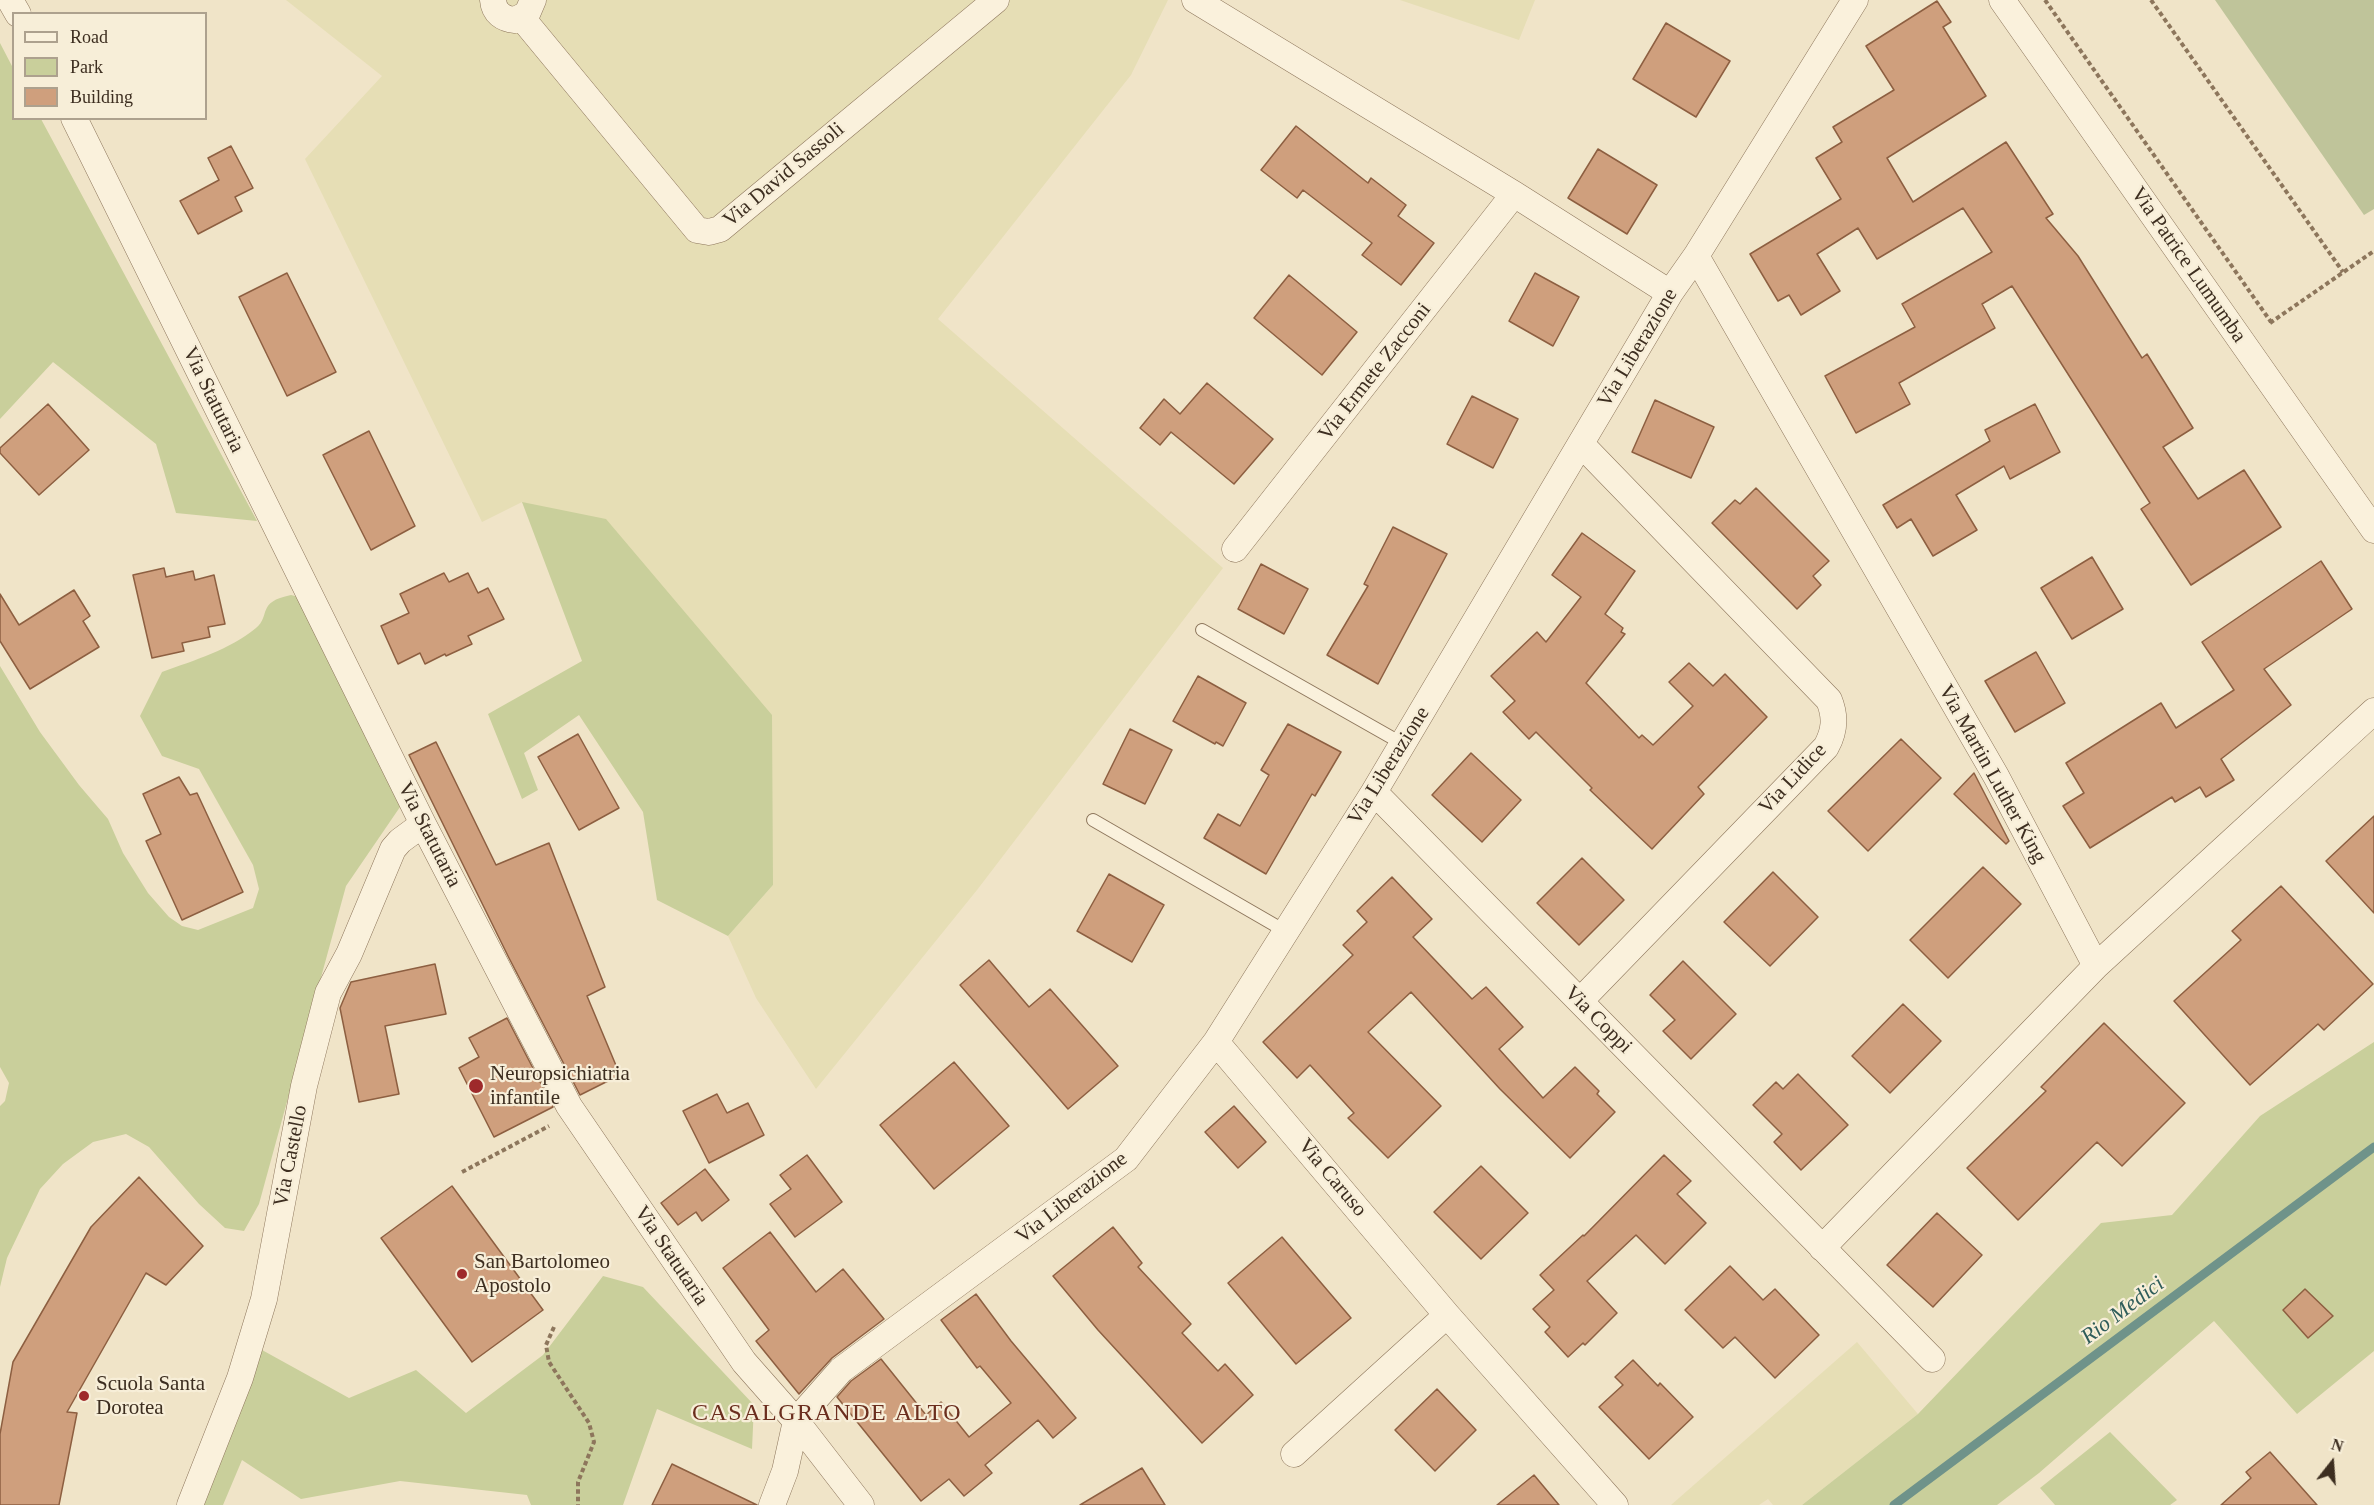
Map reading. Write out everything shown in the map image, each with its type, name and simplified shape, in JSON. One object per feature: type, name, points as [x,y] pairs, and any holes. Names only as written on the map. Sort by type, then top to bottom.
[{"type":"street","points":[[493,0],[493,5],[501,16],[515,20],[527,9]]},
{"type":"street","name":"Via David Sassoli","points":[[527,9],[578,84],[674,205],[696,230],[708,232],[720,229],[996,0]]},
{"type":"street","points":[[1195,0],[1514,194],[1670,293]]},
{"type":"street","name":"Via Liberazione","points":[[796,1421],[841,1370],[1126,1159],[1216,1042],[1374,792],[1670,293],[1696,256],[1855,0]]},
{"type":"street","name":"Via Patrice Lumumba","points":[[2002,0],[2374,530]]},
{"type":"street","name":"Via Statutaria","points":[[75,120],[423,824],[573,1113],[744,1362],[796,1421],[861,1505]]},
{"type":"street","name":"Via Ermete Zacconi","points":[[1235,549],[1514,194]]},
{"type":"street","name":"Via Martin Luther King","points":[[1696,256],[1996,776],[2096,966]]},
{"type":"street","name":"Via Lidice","points":[[1580,1001],[1826,747],[1832,735],[1834,720],[1829,700],[1581,444]]},
{"type":"street","points":[[1822,1248],[2096,966],[2374,711]]},
{"type":"street","name":"Via Coppi","points":[[1374,792],[1932,1359]]},
{"type":"street","name":"Via Castello","points":[[190,1505],[240,1378],[264,1299],[304,1086],[328,993],[349,954],[393,849],[423,824]]},
{"type":"street","name":"Via Caruso","points":[[1216,1042],[1447,1315],[1615,1505]]},
{"type":"street","points":[[1294,1454],[1447,1315]]},
{"type":"street","points":[[772,1505],[785,1471],[796,1421]]},
{"type":"lane","points":[[1202,630],[1403,744]]},
{"type":"lane","points":[[1093,820],[1285,931]]},
{"type":"path","points":[[2044,0],[2271,322]]},
{"type":"path","points":[[2151,0],[2343,272]]},
{"type":"path","points":[[2262,329],[2374,251]]},
{"type":"path","points":[[462,1172],[573,1113]]},
{"type":"path","points":[[554,1327],[546,1345],[549,1362],[589,1423],[594,1442],[578,1482],[578,1505]]},
{"type":"shaded area","points":[[286,0],[1168,0],[1131,75],[938,319],[1223,568],[977,890],[816,1089],[756,998],[728,936],[773,885],[522,502],[482,522],[305,159],[382,76]]},
{"type":"shaded area","points":[[1400,0],[1535,0],[1519,40]]},
{"type":"shaded area","points":[[1857,1342],[1918,1414],[1802,1505],[1773,1505],[1768,1499],[1759,1505],[1671,1505]]},
{"type":"green space","points":[[2215,0],[2374,0],[2374,209],[2364,215]]},
{"type":"green space","points":[[0,43],[12,66],[12,120],[42,120],[257,521],[176,513],[156,444],[53,362],[0,419]]},
{"type":"green space","points":[[522,502],[606,519],[772,715],[773,885],[728,936],[657,900],[643,812],[579,715],[524,753],[538,790],[522,799],[488,714],[582,661]]},
{"type":"green space","points":[[291,595],[303,598],[400,807],[346,886],[259,1204],[244,1231],[225,1228],[199,1204],[149,1147],[126,1134],[93,1142],[63,1164],[40,1189],[7,1258],[0,1287],[0,1106],[5,1101],[9,1083],[0,1067],[0,666],[40,732],[79,785],[108,819],[123,853],[148,893],[169,917],[182,926],[198,930],[253,908],[259,889],[253,865],[199,769],[162,756],[140,716],[162,672],[211,654],[246,636],[263,619],[268,605]]},
{"type":"green space","points":[[2374,1042],[2374,1351],[2297,1414],[2214,1321],[2039,1473],[1997,1505],[1802,1505],[1918,1414],[2101,1223],[2172,1215],[2260,1116]]},
{"type":"green space","points":[[603,1276],[643,1287],[754,1405],[752,1449],[657,1409],[623,1505],[531,1505],[527,1495],[400,1481],[301,1499],[242,1460],[223,1505],[187,1505],[253,1345],[349,1398],[416,1370],[466,1413],[543,1355]]},
{"type":"green space","points":[[2110,1432],[2177,1500],[2170,1505],[2055,1505],[2040,1488]]},
{"type":"building","points":[[1937,1],[1951,22],[1943,27],[1986,96],[1887,158],[1913,202],[2006,142],[2053,214],[2046,218],[2078,256],[2142,358],[2147,354],[2193,428],[2163,447],[2198,499],[2244,470],[2281,527],[2191,585],[2141,509],[2150,503],[2012,286],[1982,304],[1995,328],[1899,383],[1910,404],[1856,433],[1825,376],[1915,327],[1902,304],[1992,252],[1963,208],[1877,259],[1858,228],[1817,254],[1840,291],[1801,315],[1789,295],[1778,301],[1750,254],[1841,199],[1816,158],[1842,142],[1833,127],[1894,90],[1866,46]]},
{"type":"building","points":[[1666,23],[1730,61],[1696,117],[1633,79]]},
{"type":"building","points":[[1296,126],[1368,183],[1371,178],[1406,205],[1398,216],[1434,243],[1401,285],[1362,255],[1372,243],[1303,190],[1297,198],[1261,170]]},
{"type":"building","points":[[231,146],[253,188],[235,197],[242,211],[198,234],[180,201],[219,180],[208,158]]},
{"type":"building","points":[[1598,149],[1657,185],[1627,234],[1568,198]]},
{"type":"building","points":[[287,273],[336,372],[287,396],[239,297]]},
{"type":"building","points":[[1535,273],[1579,297],[1553,346],[1509,321]]},
{"type":"building","points":[[1289,275],[1357,332],[1322,375],[1254,318]]},
{"type":"building","points":[[1207,383],[1273,439],[1234,484],[1171,432],[1160,445],[1140,428],[1164,399],[1180,414]]},
{"type":"building","points":[[1472,396],[1518,419],[1493,468],[1447,444]]},
{"type":"building","points":[[1655,400],[1714,427],[1691,478],[1632,452]]},
{"type":"building","points":[[48,404],[89,450],[39,495],[0,453],[0,448]]},
{"type":"building","points":[[2035,404],[2060,452],[2010,479],[2004,466],[1956,495],[1977,530],[1933,556],[1911,519],[1897,528],[1883,505],[1990,441],[1985,430]]},
{"type":"building","points":[[369,431],[415,526],[371,550],[323,455]]},
{"type":"building","points":[[1756,488],[1829,561],[1813,576],[1821,585],[1797,609],[1712,523],[1735,500],[1740,504]]},
{"type":"building","points":[[1393,527],[1447,554],[1378,684],[1327,655],[1368,586],[1364,584]]},
{"type":"building","points":[[1582,533],[1635,571],[1605,614],[1623,628],[1621,632],[1625,634],[1586,683],[1639,738],[1642,735],[1653,745],[1693,706],[1669,682],[1689,663],[1713,686],[1725,674],[1767,717],[1698,787],[1704,794],[1652,849],[1590,790],[1592,788],[1536,732],[1529,739],[1503,712],[1515,701],[1491,676],[1537,632],[1546,642],[1581,597],[1552,575]]},
{"type":"building","points":[[2092,557],[2123,609],[2072,639],[2041,588]]},
{"type":"building","points":[[2321,561],[2352,609],[2264,669],[2291,705],[2221,759],[2234,780],[2206,797],[2200,787],[2175,802],[2172,797],[2090,848],[2063,806],[2084,793],[2066,763],[2161,703],[2176,728],[2234,690],[2202,642]]},
{"type":"building","points":[[1261,564],[1308,589],[1284,634],[1238,609]]},
{"type":"building","points":[[164,568],[166,577],[193,571],[195,580],[214,575],[225,624],[208,627],[210,637],[182,643],[184,651],[152,658],[133,575]]},
{"type":"building","points":[[444,573],[449,582],[468,573],[478,593],[488,588],[504,619],[468,636],[472,644],[446,656],[445,654],[425,664],[420,653],[398,664],[381,626],[409,613],[400,594]]},
{"type":"building","points":[[74,590],[90,616],[83,621],[99,647],[30,689],[0,641],[0,594],[19,625]]},
{"type":"building","points":[[2036,652],[2065,703],[2015,732],[1985,681]]},
{"type":"building","points":[[1198,676],[1246,703],[1223,746],[1173,721]]},
{"type":"building","points":[[1288,724],[1341,752],[1315,796],[1312,794],[1266,874],[1204,838],[1218,814],[1240,826],[1269,775],[1261,770]]},
{"type":"building","points":[[1130,729],[1172,750],[1145,804],[1103,784]]},
{"type":"building","points":[[578,734],[619,808],[579,830],[538,757]]},
{"type":"building","points":[[1901,739],[1941,778],[1868,851],[1828,811]]},
{"type":"building","points":[[436,742],[496,865],[549,843],[605,987],[587,996],[620,1075],[580,1095],[509,958],[409,755]]},
{"type":"building","points":[[1471,753],[1521,800],[1482,842],[1432,795]]},
{"type":"building","points":[[1974,773],[2009,841],[2006,844],[1954,794]]},
{"type":"building","points":[[179,777],[190,795],[197,793],[243,892],[182,920],[146,841],[161,834],[143,794]]},
{"type":"building","points":[[2374,816],[2374,913],[2326,861]]},
{"type":"building","points":[[1582,858],[1624,900],[1579,945],[1537,903]]},
{"type":"building","points":[[1983,867],[2021,904],[1948,978],[1910,940]]},
{"type":"building","points":[[1773,872],[1818,917],[1770,966],[1724,922]]},
{"type":"building","points":[[1109,874],[1164,905],[1132,962],[1077,931]]},
{"type":"building","points":[[1392,877],[1432,919],[1413,937],[1472,999],[1486,987],[1523,1027],[1499,1049],[1543,1098],[1575,1067],[1599,1091],[1597,1094],[1615,1112],[1570,1158],[1500,1089],[1411,992],[1368,1032],[1441,1106],[1388,1158],[1348,1118],[1354,1113],[1310,1065],[1297,1078],[1263,1042],[1353,955],[1343,945],[1367,922],[1357,911]]},
{"type":"building","points":[[2281,886],[2373,984],[2324,1030],[2318,1024],[2250,1085],[2174,1001],[2241,940],[2232,931]]},
{"type":"building","points":[[989,960],[1029,1007],[1050,989],[1118,1066],[1068,1109],[960,985]]},
{"type":"building","points":[[1683,961],[1736,1014],[1691,1059],[1663,1031],[1675,1020],[1650,995]]},
{"type":"building","points":[[435,964],[446,1014],[385,1026],[399,1094],[359,1102],[340,1008],[351,982]]},
{"type":"building","points":[[1903,1004],[1941,1041],[1890,1093],[1852,1056]]},
{"type":"building","points":[[507,1018],[553,1107],[494,1137],[459,1068],[479,1057],[469,1038]]},
{"type":"building","points":[[2104,1023],[2185,1103],[2122,1166],[2097,1142],[2018,1220],[1967,1168],[2046,1091],[2041,1087]]},
{"type":"building","points":[[954,1062],[1009,1126],[934,1189],[880,1125]]},
{"type":"building","points":[[1798,1074],[1848,1125],[1801,1170],[1774,1142],[1782,1134],[1753,1105],[1776,1082],[1783,1089]]},
{"type":"building","points":[[717,1094],[727,1113],[748,1103],[764,1135],[709,1163],[683,1111]]},
{"type":"building","points":[[1234,1106],[1266,1142],[1238,1168],[1205,1132]]},
{"type":"building","points":[[807,1155],[842,1202],[795,1237],[770,1204],[791,1189],[780,1175]]},
{"type":"building","points":[[1664,1155],[1691,1181],[1677,1194],[1706,1223],[1665,1264],[1636,1235],[1587,1281],[1617,1313],[1585,1345],[1583,1343],[1568,1357],[1545,1332],[1550,1327],[1533,1309],[1554,1290],[1540,1275],[1584,1236]]},
{"type":"building","points":[[1481,1166],[1528,1213],[1481,1259],[1434,1212]]},
{"type":"building","points":[[705,1169],[729,1200],[702,1221],[696,1212],[678,1225],[661,1203]]},
{"type":"building","points":[[139,1177],[203,1246],[166,1285],[146,1273],[67,1412],[77,1413],[59,1505],[0,1505],[0,1434],[13,1362],[91,1227]]},
{"type":"building","name":"San Bartolomeo Apostolo","points":[[452,1186],[543,1310],[472,1362],[381,1238]]},
{"type":"building","points":[[1937,1213],[1982,1255],[1933,1307],[1887,1265]]},
{"type":"building","points":[[1113,1227],[1142,1263],[1138,1267],[1191,1324],[1182,1333],[1218,1371],[1225,1364],[1253,1395],[1202,1443],[1098,1330],[1053,1276]]},
{"type":"building","points":[[770,1232],[816,1292],[843,1269],[884,1319],[832,1358],[799,1394],[756,1341],[769,1330],[723,1268]]},
{"type":"building","points":[[1282,1237],[1351,1318],[1296,1364],[1228,1283]]},
{"type":"building","points":[[1730,1266],[1763,1300],[1775,1289],[1819,1335],[1775,1378],[1735,1337],[1723,1348],[1685,1310]]},
{"type":"building","points":[[2305,1289],[2333,1316],[2308,1338],[2283,1310]]},
{"type":"building","points":[[976,1294],[1011,1341],[1076,1418],[1053,1438],[1038,1420],[985,1465],[992,1473],[964,1496],[949,1479],[921,1501],[837,1397],[851,1381],[881,1359],[926,1415],[941,1402],[969,1437],[1011,1403],[980,1366],[977,1368],[941,1320]]},
{"type":"building","points":[[1633,1360],[1658,1386],[1660,1383],[1693,1417],[1649,1459],[1599,1407],[1623,1385],[1615,1377]]},
{"type":"building","points":[[1437,1389],[1476,1430],[1435,1471],[1395,1430]]},
{"type":"building","points":[[2270,1452],[2317,1505],[2221,1505],[2251,1478],[2246,1472]]},
{"type":"building","points":[[672,1464],[757,1505],[652,1505]]},
{"type":"building","points":[[1142,1468],[1165,1505],[1080,1505]]},
{"type":"building","points":[[1534,1475],[1559,1505],[1497,1505]]},
{"type":"waterway","name":"Rio Medici","points":[[1894,1505],[2374,1147]]},
{"type":"place","name":"Neuropsichiatria infantile","points":[[476,1086]]},
{"type":"place","name":"San Bartolomeo Apostolo","points":[[462,1274]]},
{"type":"place","name":"Scuola Santa Dorotea","points":[[84,1396]]},
{"type":"district","name":"CASALGRANDE ALTO","points":[[827,1414]]}]
